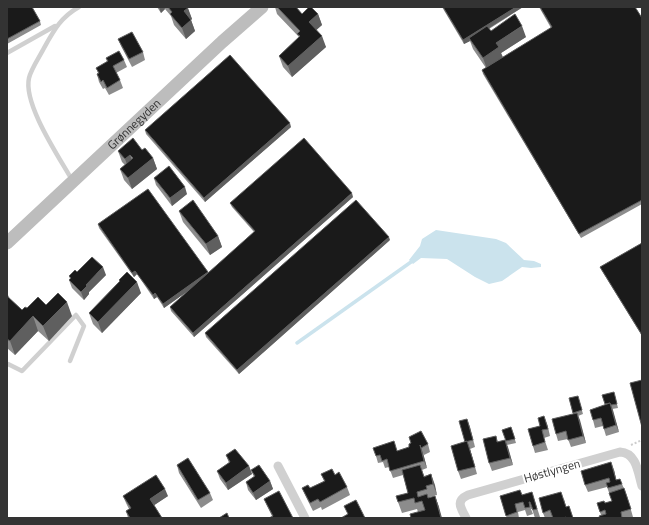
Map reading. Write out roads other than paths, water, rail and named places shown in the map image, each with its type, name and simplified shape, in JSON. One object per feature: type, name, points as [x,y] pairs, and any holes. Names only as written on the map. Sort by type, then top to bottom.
[{"type":"street","name":"Grønnegyden","points":[[7,243],[182,79],[262,7]]},
{"type":"street","name":"Høstlyngen","points":[[466,518],[460,506],[460,501],[463,497],[620,452],[628,454],[635,460],[642,486]]},
{"type":"street","points":[[278,466],[305,518]]},
{"type":"lane","points":[[7,54],[57,25],[72,11],[80,7]]},
{"type":"lane","points":[[57,25],[29,77],[28,92],[32,107],[73,182]]},
{"type":"lane","points":[[7,365],[8,364],[22,371],[76,315],[84,326],[70,361]]},
{"type":"water","points":[[436,230],[496,239],[506,243],[524,260],[534,261],[541,264],[541,267],[522,267],[502,281],[489,284],[447,259],[421,258],[413,264],[409,260],[420,246],[422,239]]},
{"type":"waterway","points":[[297,343],[411,262]]}]
